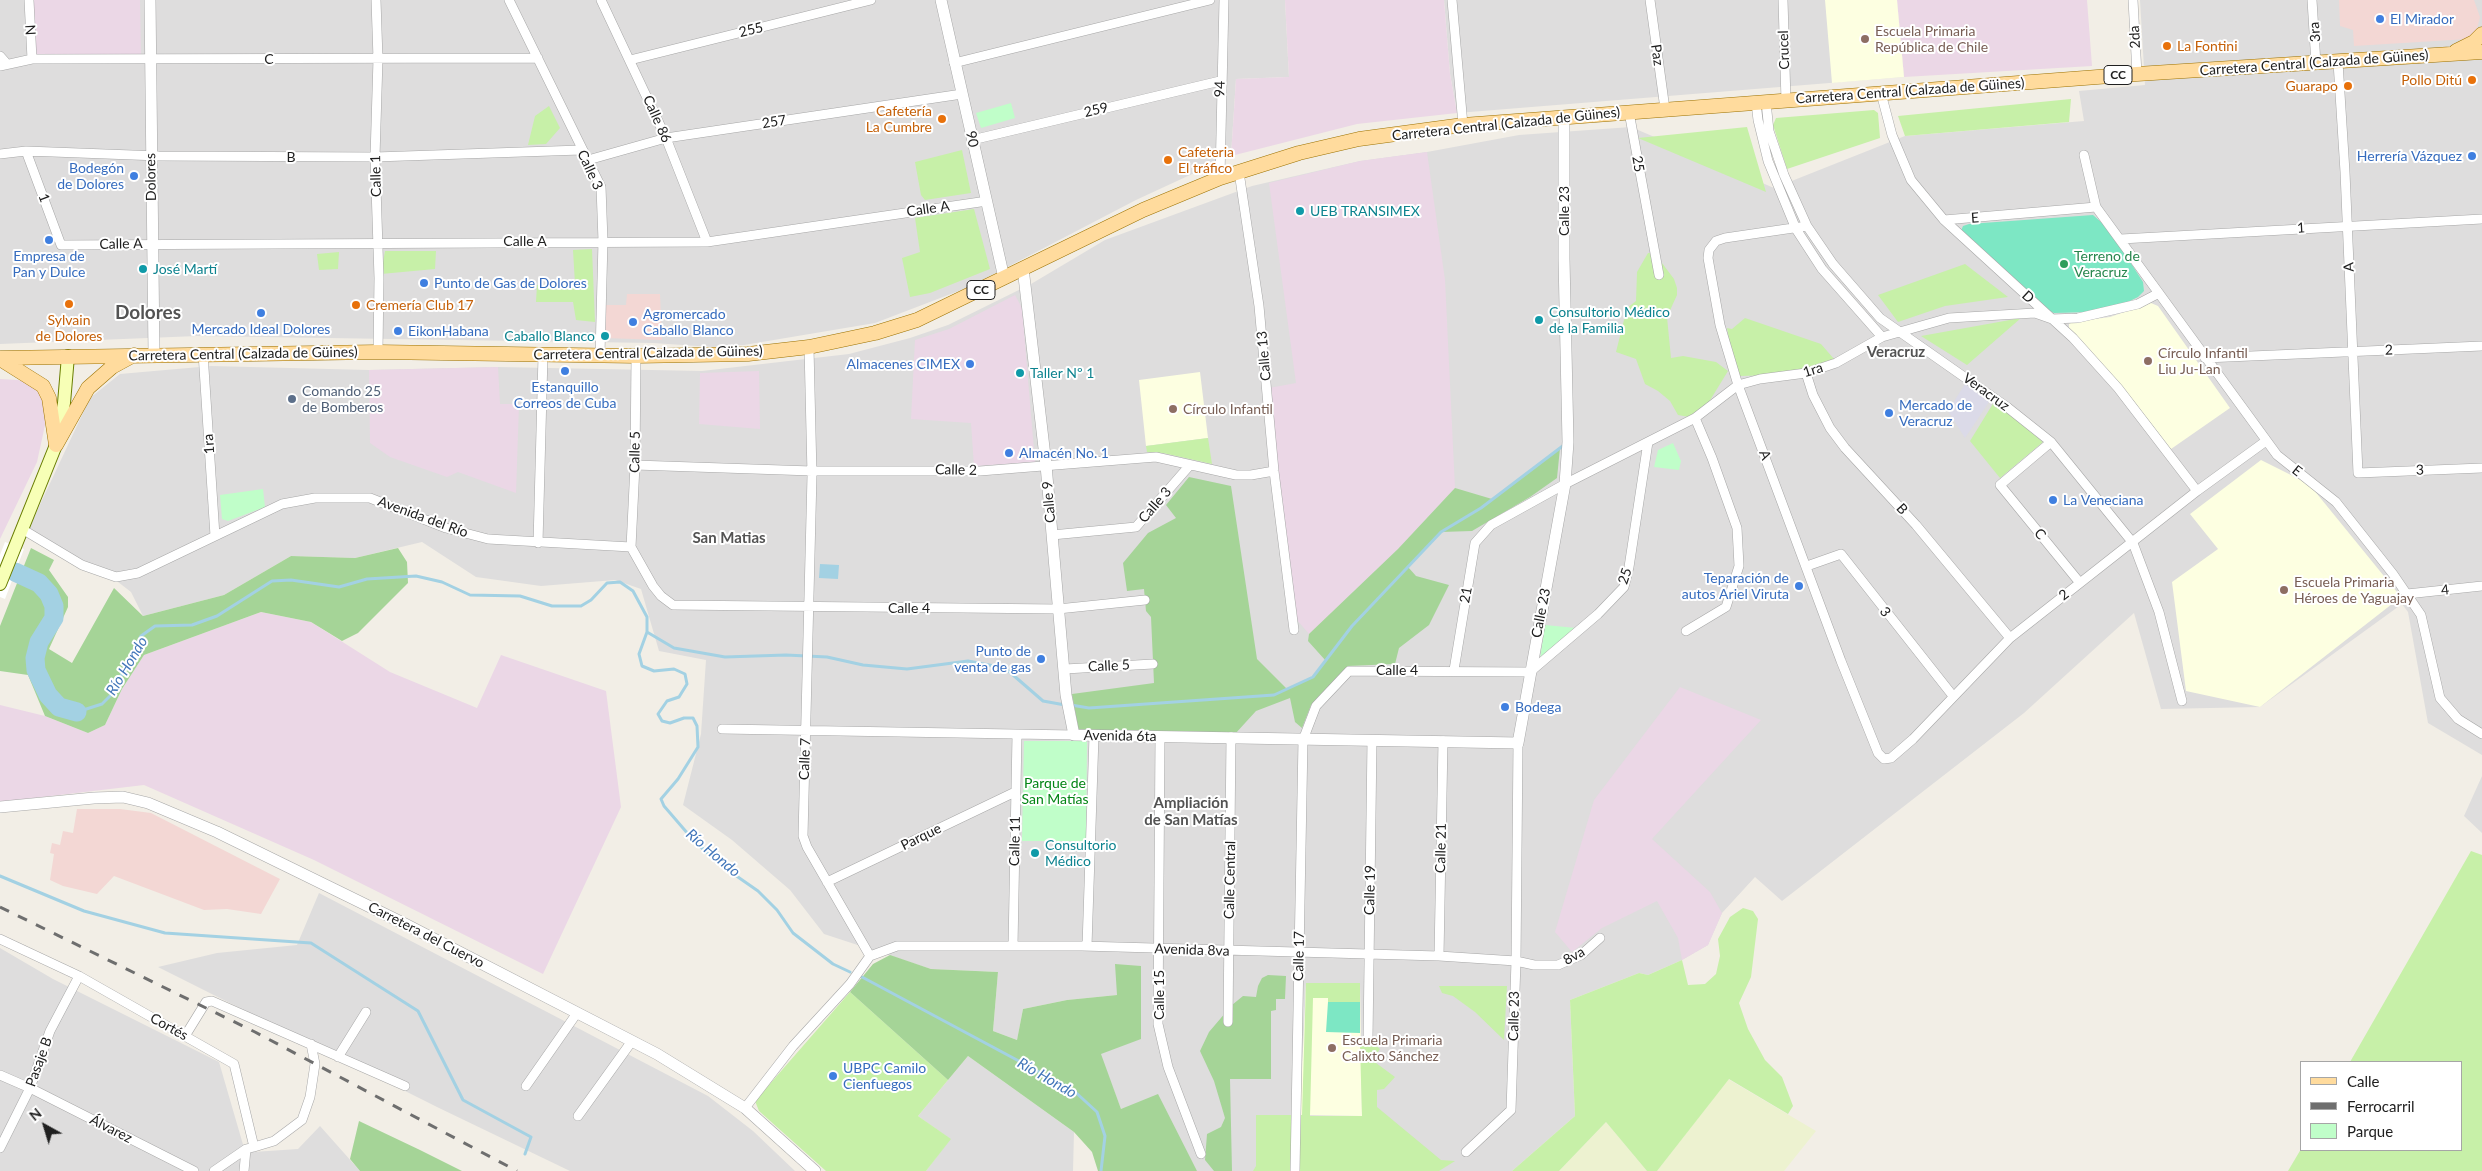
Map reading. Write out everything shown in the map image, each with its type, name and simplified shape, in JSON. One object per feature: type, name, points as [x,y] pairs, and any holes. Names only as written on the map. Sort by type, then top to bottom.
[{"type":"main road","points":[[2451,54],[2474,42],[2482,34]]},
{"type":"main road","name":"Carretera Central (Calzada de Güines)","points":[[0,359],[135,354],[378,352],[636,356],[748,354],[809,347],[875,333],[916,320],[1143,210],[1220,178],[1299,153],[1359,140],[1463,125],[1665,109],[2137,74],[2482,52]]},
{"type":"main road","points":[[0,584],[56,445],[88,388],[112,367],[135,354]]},
{"type":"main road","points":[[56,445],[64,402],[68,356]]},
{"type":"main road","points":[[0,359],[43,386],[49,398],[56,445]]},
{"type":"street","name":"N","points":[[29,0],[32,60]]},
{"type":"street","name":"Dolores","points":[[150,0],[150,156],[154,354]]},
{"type":"street","name":"Calle 1","points":[[376,0],[378,59],[375,157],[378,242],[378,352]]},
{"type":"street","name":"Calle 3","points":[[510,0],[601,188],[603,241],[600,355]]},
{"type":"street","name":"Calle 86","points":[[601,0],[666,138],[707,242]]},
{"type":"street","name":"255","points":[[630,60],[871,0]]},
{"type":"street","name":"90","points":[[941,0],[1004,278]]},
{"type":"street","points":[[954,63],[1210,0]]},
{"type":"street","name":"94","points":[[1220,178],[1220,81],[1224,0]]},
{"type":"street","points":[[1452,0],[1463,125]]},
{"type":"street","name":"Paz","points":[[1650,0],[1665,109]]},
{"type":"street","name":"Crucel","points":[[1783,0],[1786,101]]},
{"type":"street","name":"2da","points":[[2133,0],[2137,74]]},
{"type":"street","name":"3ra","points":[[2312,0],[2316,64]]},
{"type":"street","points":[[0,56],[3,65]]},
{"type":"street","name":"C","points":[[3,65],[32,60],[538,58]]},
{"type":"street","name":"A","points":[[2338,62],[2354,352],[2358,473]]},
{"type":"street","name":"259","points":[[972,140],[1220,81]]},
{"type":"street","name":"D","points":[[1881,93],[1892,135],[1912,180],[1944,220],[2052,319],[2118,388],[2198,491]]},
{"type":"street","name":"257","points":[[588,160],[666,138],[962,94]]},
{"type":"street","points":[[1761,103],[1758,120],[1768,161],[1796,229],[1822,269],[1882,337]]},
{"type":"street","name":"Veracruz","points":[[1761,103],[1772,142],[1808,226],[1833,264],[1880,318],[2007,407],[2051,442],[2133,543],[2159,612],[2182,701]]},
{"type":"street","name":"25","points":[[1628,112],[1659,275]]},
{"type":"street","name":"Calle 23","points":[[1466,1152],[1511,1110],[1516,961],[1518,743],[1565,484],[1568,442],[1564,259],[1564,117]]},
{"type":"street","name":"B","points":[[0,154],[26,151],[150,156],[375,157],[581,150]]},
{"type":"street","name":"1","points":[[26,151],[61,245]]},
{"type":"street","name":"E","points":[[2084,155],[2096,208],[2121,239],[2277,455],[2336,502],[2407,594],[2421,615],[2440,698],[2458,719],[2482,734]]},
{"type":"street","name":"Calle 13","points":[[1239,172],[1259,306],[1274,471],[1294,630]]},
{"type":"street","name":"Calle A","points":[[61,245],[378,242],[707,242],[987,201]]},
{"type":"street","name":"E","points":[[1944,220],[2096,208]]},
{"type":"street","name":"1","points":[[2121,239],[2482,219]]},
{"type":"street","name":"A","points":[[1808,226],[1725,238],[1716,241],[1709,250],[1708,258],[1720,325],[1738,385],[1841,661],[1878,752]]},
{"type":"street","name":"Calle 9","points":[[1023,268],[1046,465],[1066,695],[1074,736]]},
{"type":"street","name":"1ra","points":[[1491,525],[1565,484],[1695,418],[1738,385],[1760,379],[1806,372],[1836,363],[1882,337],[1949,318],[2035,314],[2052,319],[2078,318],[2138,304],[2159,293]]},
{"type":"street","name":"2","points":[[2206,358],[2482,346]]},
{"type":"street","name":"Calle 7","points":[[809,347],[812,471],[803,836],[807,847],[870,956]]},
{"type":"street","name":"1ra","points":[[203,353],[215,536]]},
{"type":"street","points":[[538,543],[543,355]]},
{"type":"street","name":"Calle 5","points":[[631,547],[636,465],[636,356]]},
{"type":"street","name":"B","points":[[1806,372],[1813,395],[1830,428],[1845,448],[1916,525],[2010,638]]},
{"type":"street","points":[[1686,631],[1726,608],[1739,566],[1737,528],[1712,458],[1695,418]]},
{"type":"street","name":"2","points":[[1878,752],[1884,759],[1891,758],[1913,739],[2010,638],[2198,491],[2266,441]]},
{"type":"street","name":"25","points":[[1530,672],[1566,643],[1624,587],[1629,567],[1648,442]]},
{"type":"street","name":"C","points":[[2051,442],[2000,485],[2080,582]]},
{"type":"street","name":"Calle 2","points":[[636,465],[812,471],[980,471],[1156,457],[1236,475],[1251,475],[1274,471]]},
{"type":"street","name":"Calle 3","points":[[1052,535],[1136,527],[1190,465]]},
{"type":"street","name":"3","points":[[2358,473],[2482,468]]},
{"type":"street","name":"Avenida del Río","points":[[22,529],[82,565],[116,577],[138,573],[282,504],[315,498],[342,496],[370,498],[446,528],[488,539],[631,547]]},
{"type":"street","name":"21","points":[[1454,670],[1475,543],[1491,525]]},
{"type":"street","name":"Calle 4","points":[[631,547],[653,586],[661,596],[673,605],[1058,609],[1145,600]]},
{"type":"street","name":"3","points":[[1807,566],[1841,554],[1953,696]]},
{"type":"street","name":"4","points":[[2407,594],[2482,586]]},
{"type":"street","name":"Calle 5","points":[[1065,669],[1153,664]]},
{"type":"street","name":"Calle 4","points":[[1303,740],[1316,706],[1349,671],[1454,670],[1530,672]]},
{"type":"street","name":"Avenida 6ta","points":[[722,729],[806,732],[1231,737],[1518,743]]},
{"type":"street","name":"Calle 11","points":[[1013,946],[1017,735]]},
{"type":"street","points":[[1087,946],[1094,736]]},
{"type":"street","name":"Calle 15","points":[[1160,737],[1160,950],[1157,999],[1162,1049],[1201,1154]]},
{"type":"street","name":"Calle Central","points":[[1228,1022],[1231,737]]},
{"type":"street","name":"Calle 17","points":[[1296,1171],[1303,740]]},
{"type":"street","name":"Calle 19","points":[[1368,1039],[1372,740]]},
{"type":"street","name":"Calle 21","points":[[1438,956],[1443,741]]},
{"type":"street","name":"Parque","points":[[827,882],[1016,792]]},
{"type":"street","name":"Carretera del Cuervo","points":[[0,807],[94,798],[123,798],[148,803],[217,832],[291,867],[657,1054],[744,1108],[815,1171]]},
{"type":"street","name":"8va","points":[[1516,961],[1534,966],[1558,965],[1581,955],[1600,938]]},
{"type":"street","name":"Cortés","points":[[0,939],[79,976],[234,1064],[250,1148],[244,1171]]},
{"type":"street","name":"Avenida 8va","points":[[870,956],[897,946],[1087,946],[1160,950],[1438,956],[1516,961]]},
{"type":"street","points":[[744,1108],[793,1046],[850,984],[870,956]]},
{"type":"street","name":"Pasaje B","points":[[0,1148],[30,1088],[50,1031],[79,976]]},
{"type":"street","points":[[185,1036],[202,1007],[206,1002],[212,1001],[405,1086]]},
{"type":"street","points":[[338,1057],[366,1012]]},
{"type":"street","points":[[526,1086],[577,1013]]},
{"type":"street","points":[[578,1116],[632,1041]]},
{"type":"street","points":[[214,1171],[250,1148],[274,1141],[302,1120],[310,1097],[315,1064],[311,1044]]},
{"type":"street","name":"Álvarez","points":[[0,1075],[30,1088],[194,1171]]},
{"type":"shaded area","points":[[0,0],[1285,0],[1289,77],[1236,79],[1231,156],[1136,200],[969,287],[875,323],[744,345],[712,347],[653,343],[197,336],[0,344]]},
{"type":"shaded area","points":[[30,0],[140,0],[141,55],[31,56]]},
{"type":"shaded area","points":[[1285,0],[1444,0],[1450,74],[1457,113],[1357,124],[1231,156],[1236,79],[1289,77]]},
{"type":"shaded area","points":[[1444,0],[1897,0],[1904,77],[1457,113],[1450,74]]},
{"type":"shaded area","name":"Escuela Primaria República de Chile","points":[[1825,0],[1897,0],[1904,77],[1832,83]]},
{"type":"shaded area","points":[[1897,0],[2087,0],[2092,66],[1904,77]]},
{"type":"shaded area","points":[[2140,0],[2482,0],[2482,755],[2428,723],[2408,612],[2402,604],[2260,707],[2161,709],[2134,613],[2024,713],[1782,901],[1755,877],[1722,913],[1708,945],[1682,960],[1648,975],[1639,973],[1570,1000],[1575,1116],[1512,1171],[1197,1171],[1121,1109],[1100,1054],[1117,995],[1067,1000],[1023,1009],[1017,1040],[993,1031],[998,972],[931,969],[824,934],[790,890],[732,840],[683,805],[701,734],[706,660],[659,651],[641,589],[615,580],[541,586],[476,577],[422,542],[355,558],[291,556],[224,595],[143,616],[131,592],[109,575],[99,572],[29,528],[90,398],[120,374],[211,366],[369,370],[498,367],[702,371],[849,354],[910,338],[948,325],[1031,284],[1105,240],[1252,186],[1360,161],[1427,152],[1519,135],[1631,127],[1774,188],[1905,136],[2084,121],[2079,91],[2145,85]]},
{"type":"shaded area","points":[[2339,0],[2474,0],[2480,17],[2477,29],[2468,39],[2354,46],[2353,30],[2340,26]]},
{"type":"shaded area","points":[[1427,152],[1445,280],[1455,488],[1398,549],[1309,634],[1297,620],[1277,474],[1269,388],[1296,383],[1269,183],[1360,161]]},
{"type":"shaded area","name":"Agromercado Caballo Blanco","points":[[627,294],[660,294],[662,340],[604,338],[605,305],[626,305]]},
{"type":"shaded area","name":"Almacenes CIMEX","points":[[1015,295],[1022,308],[1035,462],[974,466],[971,423],[911,419],[915,340],[949,329]]},
{"type":"shaded area","name":"Círculo Infantil Liu Ju-Lan","points":[[2151,303],[2158,306],[2230,408],[2171,449],[2121,385],[2069,329],[2069,324],[2073,322],[2110,317]]},
{"type":"shaded area","points":[[498,367],[500,404],[519,404],[516,493],[458,472],[447,477],[390,457],[370,443],[369,370]]},
{"type":"shaded area","points":[[759,371],[760,429],[699,424],[700,373]]},
{"type":"shaded area","name":"Círculo Infantil","points":[[1200,372],[1208,438],[1146,446],[1139,380]]},
{"type":"shaded area","points":[[0,379],[18,380],[34,385],[45,398],[47,416],[37,462],[0,539]]},
{"type":"shaded area","points":[[1965,384],[1989,402],[1965,438],[1948,411]]},
{"type":"shaded area","name":"Escuela Primaria Héroes de Yaguajay","points":[[2261,460],[2309,484],[2401,597],[2260,707],[2186,691],[2172,582],[2218,549],[2190,514]]},
{"type":"shaded area","points":[[261,612],[311,622],[390,672],[477,708],[501,655],[606,691],[621,807],[543,974],[314,860],[144,785],[0,802],[0,705],[45,716],[88,733],[105,725],[122,689],[144,655]]},
{"type":"shaded area","points":[[1680,687],[1761,720],[1652,839],[1710,892],[1722,913],[1708,945],[1682,960],[1678,938],[1657,901],[1602,928],[1572,952],[1555,932],[1594,800]]},
{"type":"shaded area","points":[[2482,776],[2482,833],[2464,816]]},
{"type":"shaded area","points":[[77,809],[120,809],[151,813],[280,879],[261,914],[227,909],[204,910],[114,876],[97,894],[63,886],[50,880],[54,854],[50,853],[52,843],[60,845],[63,831],[73,833]]},
{"type":"shaded area","points":[[319,893],[708,1096],[753,1131],[795,1171],[570,1171],[437,1107],[158,967],[217,953],[297,945]]},
{"type":"shaded area","points":[[0,948],[53,979],[219,1062],[244,1148],[253,1152],[298,1149],[320,1126],[360,1171],[0,1171]]},
{"type":"shaded area","name":"Escuela Primaria Calixto Sánchez","points":[[1306,983],[1360,983],[1362,1116],[1300,1115]]},
{"type":"shaded area","points":[[968,1056],[1074,1132],[1073,1171],[926,1171],[950,1139],[918,1116]]},
{"type":"shaded area","points":[[1728,1079],[1816,1131],[1784,1171],[1657,1171]]},
{"type":"shaded area","points":[[1606,1122],[1647,1171],[1559,1171]]},
{"type":"green space","points":[[2071,99],[2069,122],[1905,136],[1898,116]]},
{"type":"green space","points":[[1011,103],[1015,118],[981,128],[976,113]]},
{"type":"green space","points":[[549,106],[560,128],[546,144],[528,145],[535,116]]},
{"type":"green space","points":[[1874,110],[1878,113],[1880,138],[1787,169],[1773,125],[1776,118]]},
{"type":"green space","points":[[1747,127],[1766,192],[1638,138]]},
{"type":"green space","points":[[962,150],[971,193],[925,200],[921,195],[915,162]]},
{"type":"green space","points":[[974,209],[990,269],[930,293],[910,297],[902,258],[920,252],[915,218]]},
{"type":"green space","name":"Terreno de Veracruz","points":[[2093,215],[2109,229],[2143,282],[2144,291],[2138,297],[2124,304],[2089,312],[2054,313],[2050,311],[1961,231],[1963,226],[1969,224]]},
{"type":"green space","points":[[592,249],[595,322],[576,320],[573,302],[536,302],[537,285],[575,284],[573,250]]},
{"type":"green space","points":[[385,251],[436,251],[435,269],[381,274]]},
{"type":"green space","points":[[339,252],[338,269],[319,270],[317,254]]},
{"type":"green space","points":[[1648,253],[1655,253],[1674,279],[1677,288],[1677,295],[1667,317],[1671,358],[1683,356],[1716,362],[1728,371],[1709,402],[1689,417],[1678,415],[1670,401],[1658,391],[1645,384],[1636,359],[1616,352],[1627,308],[1636,301],[1637,272]]},
{"type":"green space","points":[[1965,264],[2008,297],[1945,306],[1898,322],[1878,295]]},
{"type":"green space","points":[[1745,318],[1821,344],[1834,359],[1816,366],[1775,375],[1740,376],[1730,345],[1727,328],[1732,329]]},
{"type":"green space","points":[[2021,318],[1967,365],[1921,336]]},
{"type":"green space","points":[[1994,402],[2043,442],[2000,478],[1970,441]]},
{"type":"green space","points":[[1208,438],[1212,464],[1163,453],[1147,452],[1146,446]]},
{"type":"green space","points":[[1673,443],[1681,461],[1679,470],[1654,467],[1658,450]]},
{"type":"green space","points":[[1560,448],[1557,478],[1530,497],[1472,531],[1441,532],[1408,567],[1416,576],[1449,585],[1429,625],[1399,648],[1395,664],[1348,666],[1311,705],[1302,728],[1295,722],[1290,698],[1256,711],[1235,734],[1079,732],[1072,694],[1154,683],[1151,617],[1146,611],[1144,589],[1127,591],[1123,563],[1148,533],[1176,518],[1166,505],[1189,477],[1231,486],[1257,659],[1287,689],[1313,677],[1326,661],[1308,641],[1309,634],[1398,549],[1455,488],[1492,499]]},
{"type":"green space","points":[[263,489],[265,507],[228,521],[222,519],[220,495]]},
{"type":"green space","points":[[31,548],[54,560],[49,570],[68,597],[68,607],[49,649],[72,663],[114,588],[143,616],[224,595],[291,556],[355,558],[398,548],[407,562],[408,583],[358,633],[342,641],[311,622],[261,612],[144,655],[122,689],[105,725],[88,733],[45,716],[28,675],[0,671],[0,626]]},
{"type":"green space","points":[[1545,625],[1576,628],[1540,659]]},
{"type":"green space","name":"Parque de San Matías","points":[[1024,741],[1087,741],[1086,841],[1022,841]]},
{"type":"green space","points":[[2471,851],[2482,855],[2482,1171],[2288,1171],[2300,1151],[2462,1151],[2462,1061],[2351,1061]]},
{"type":"green space","points":[[1743,908],[1753,911],[1758,919],[1751,977],[1739,1003],[1748,1029],[1765,1060],[1782,1077],[1793,1106],[1788,1114],[1729,1079],[1657,1171],[1647,1171],[1606,1122],[1559,1171],[1512,1171],[1575,1116],[1570,1000],[1639,973],[1648,975],[1682,960],[1688,985],[1705,984],[1716,974],[1720,956],[1718,939],[1730,917]]},
{"type":"green space","points":[[890,955],[931,969],[998,972],[993,1031],[1017,1040],[1023,1009],[1067,1000],[1117,995],[1115,964],[1141,966],[1141,1039],[1101,1054],[1121,1109],[1158,1094],[1197,1171],[1098,1171],[1092,1152],[1074,1132],[968,1056],[948,1080],[850,992],[873,964]]},
{"type":"green space","points":[[1268,975],[1286,976],[1285,999],[1276,999],[1276,1010],[1271,1011],[1271,1079],[1230,1079],[1232,1171],[1214,1171],[1205,1160],[1207,1134],[1221,1127],[1225,1118],[1214,1081],[1200,1051],[1209,1032],[1232,1005],[1243,996],[1256,997],[1262,978]]},
{"type":"green space","points":[[1306,983],[1360,983],[1360,1002],[1328,1002],[1328,998],[1313,998],[1310,1116],[1362,1116],[1360,1044],[1368,1039],[1380,1049],[1372,1060],[1395,1077],[1384,1089],[1377,1090],[1377,1107],[1441,1160],[1455,1161],[1439,1171],[1253,1171],[1256,1166],[1256,1115],[1302,1115]]},
{"type":"green space","points":[[1439,986],[1507,986],[1504,1040],[1475,1012],[1453,996],[1442,993]]},
{"type":"green space","points":[[850,992],[948,1080],[918,1116],[951,1139],[926,1171],[826,1171],[759,1111],[755,1101]]},
{"type":"green space","points":[[1328,1002],[1360,1002],[1360,1033],[1326,1032]]},
{"type":"green space","points":[[359,1121],[462,1171],[360,1171],[350,1159]]},
{"type":"water","points":[[820,564],[839,565],[838,579],[819,578]]},
{"type":"pier","points":[[5,542],[24,549],[5,599],[0,597],[0,555]]},
{"type":"waterway","points":[[1071,705],[1089,708],[1274,695],[1313,677],[1352,626],[1441,532],[1481,508],[1564,445]]},
{"type":"waterway","name":"Río Hondo","points":[[15,572],[39,583],[49,594],[54,606],[54,618],[39,642],[35,658],[36,670],[48,695],[59,707],[77,712]]},
{"type":"waterway","name":"Río Hondo","points":[[77,712],[102,704],[112,694],[141,636],[155,626],[192,625],[217,616],[272,581],[291,580],[339,587],[367,579],[416,576],[442,582],[470,595],[520,596],[552,606],[581,606],[591,600],[607,583],[620,582],[633,591],[647,617],[647,632],[639,654],[642,666],[654,671],[674,669],[685,674],[687,684],[679,697],[667,701],[658,714],[662,721],[670,723],[684,718],[693,718],[697,726],[698,747],[678,779],[661,799],[664,806],[695,842],[725,868],[758,891],[777,910],[793,933],[833,964],[850,972]]},
{"type":"waterway","points":[[647,632],[674,648],[725,657],[786,655],[827,657],[863,665],[907,669],[968,661],[1005,668],[1043,701],[1065,705]]},
{"type":"waterway","points":[[0,876],[84,911],[165,933],[311,943],[418,1011],[463,1100],[531,1137],[525,1154]]},
{"type":"waterway","name":"Río Hondo","points":[[862,977],[1073,1090],[1097,1112],[1105,1136],[1101,1171]]},
{"type":"railway","points":[[0,907],[255,1032],[517,1171]]},
{"type":"place","name":"El Mirador","points":[[2380,19]]},
{"type":"place","name":"Escuela Primaria República de Chile","points":[[1865,39]]},
{"type":"place","name":"La Fontini","points":[[2167,46]]},
{"type":"place","name":"Pollo Ditú","points":[[2472,80]]},
{"type":"place","name":"Guarapo","points":[[2348,86]]},
{"type":"place","name":"Cafetería La Cumbre","points":[[942,119]]},
{"type":"place","name":"Herrería Vázquez","points":[[2472,156]]},
{"type":"place","name":"Cafeteria El tráfico","points":[[1168,160]]},
{"type":"place","name":"Bodegón de Dolores","points":[[134,176]]},
{"type":"place","name":"UEB TRANSIMEX","points":[[1300,211]]},
{"type":"place","name":"Empresa de Pan y Dulce","points":[[49,240]]},
{"type":"place","name":"Terreno de Veracruz","points":[[2064,264]]},
{"type":"place","name":"José Martí","points":[[143,269]]},
{"type":"place","name":"Punto de Gas de Dolores","points":[[424,283]]},
{"type":"place","name":"Sylvain de Dolores","points":[[69,304]]},
{"type":"place","name":"Cremería Club 17","points":[[356,305]]},
{"type":"place","name":"Mercado Ideal Dolores","points":[[261,313]]},
{"type":"place","name":"Consultorio Médico de la Familia","points":[[1539,320]]},
{"type":"place","name":"Agromercado Caballo Blanco","points":[[633,322]]},
{"type":"place","name":"EikonHabana","points":[[398,331]]},
{"type":"place","name":"Caballo Blanco","points":[[605,336]]},
{"type":"place","name":"Círculo Infantil Liu Ju-Lan","points":[[2148,361]]},
{"type":"place","name":"Almacenes CIMEX","points":[[970,364]]},
{"type":"place","name":"Estanquillo Correos de Cuba","points":[[565,371]]},
{"type":"place","name":"Taller Nº 1","points":[[1020,373]]},
{"type":"place","name":"Comando 25 de Bomberos","points":[[292,399]]},
{"type":"place","name":"Círculo Infantil","points":[[1173,409]]},
{"type":"place","name":"Mercado de Veracruz","points":[[1889,413]]},
{"type":"place","name":"Almacén No. 1","points":[[1009,453]]},
{"type":"place","name":"La Veneciana","points":[[2053,500]]},
{"type":"place","name":"Teparación de autos Ariel Viruta","points":[[1799,586]]},
{"type":"place","name":"Escuela Primaria Héroes de Yaguajay","points":[[2284,590]]},
{"type":"place","name":"Punto de venta de gas","points":[[1041,659]]},
{"type":"place","name":"Bodega","points":[[1505,707]]},
{"type":"place","name":"Consultorio Médico","points":[[1035,853]]},
{"type":"place","name":"Escuela Primaria Calixto Sánchez","points":[[1332,1048]]},
{"type":"place","name":"UBPC Camilo Cienfuegos","points":[[833,1076]]},
{"type":"district","name":"Dolores","points":[[148,313]]},
{"type":"district","name":"Veracruz","points":[[1896,352]]},
{"type":"district","name":"San Matias","points":[[729,538]]},
{"type":"district","name":"Ampliación de San Matías","points":[[1191,812]]}]
